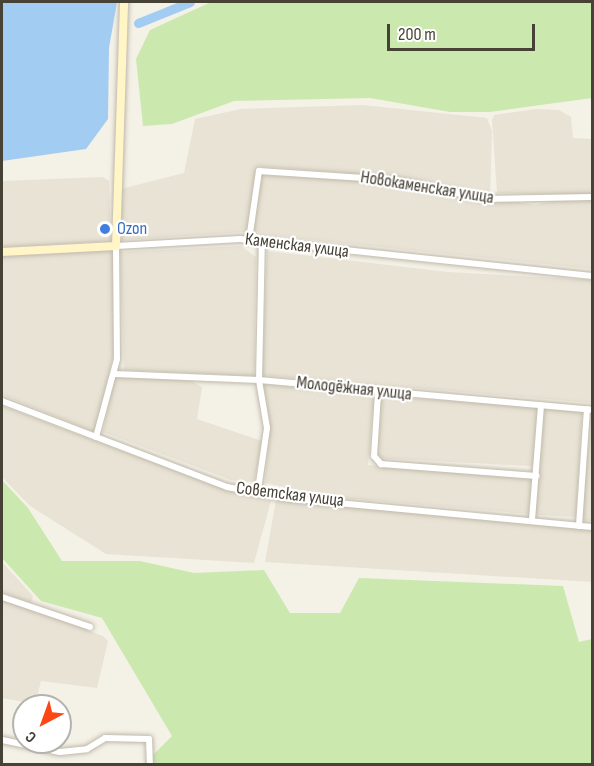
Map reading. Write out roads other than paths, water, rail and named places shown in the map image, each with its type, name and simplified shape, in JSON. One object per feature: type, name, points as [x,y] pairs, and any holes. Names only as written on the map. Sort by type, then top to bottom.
[{"type":"street","points":[[96,437],[115,374],[116,246],[124,2]]},
{"type":"street","name":"Новокаменская улица","points":[[249,240],[259,171],[394,180],[486,199],[592,197]]},
{"type":"street","name":"Каменская улица","points":[[2,252],[249,240],[592,276]]},
{"type":"street","points":[[258,490],[267,428],[259,380],[262,242]]},
{"type":"street","name":"Молодёжная улица","points":[[115,374],[259,380],[378,393],[590,410]]},
{"type":"street","points":[[378,393],[374,456],[381,464],[537,476]]},
{"type":"street","name":"Советская улица","points":[[2,401],[227,487],[258,490],[285,498],[592,527]]},
{"type":"street","points":[[532,520],[541,405]]},
{"type":"street","points":[[579,526],[590,410]]},
{"type":"street","points":[[2,597],[90,627]]},
{"type":"street","points":[[2,740],[60,752],[87,749],[105,738],[149,739],[150,765]]},
{"type":"water","points":[[2,2],[117,2],[109,48],[108,119],[86,149],[2,161]]},
{"type":"waterway","points":[[138,23],[190,2]]},
{"type":"place","name":"Ozon","points":[[105,229]]}]
